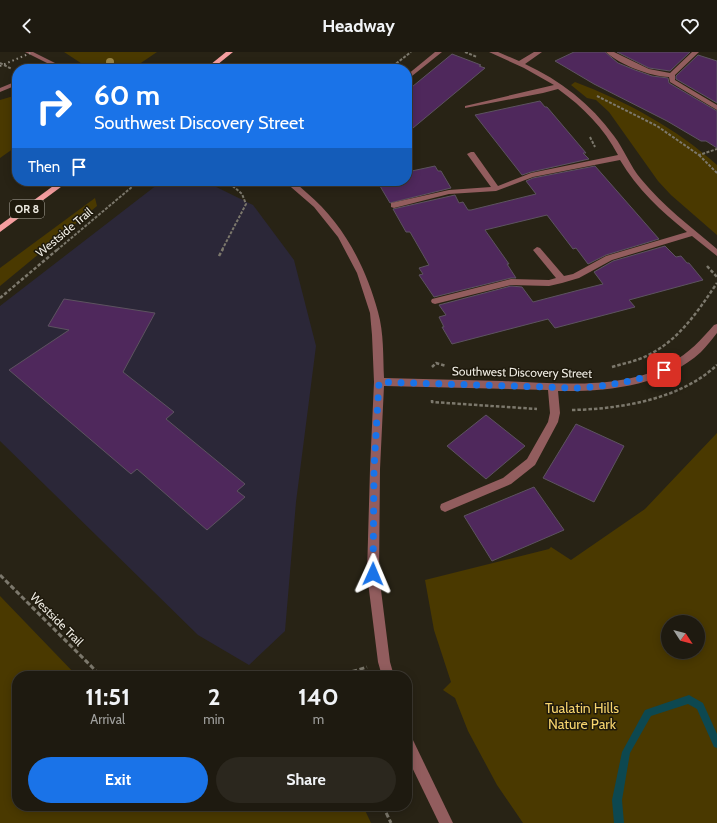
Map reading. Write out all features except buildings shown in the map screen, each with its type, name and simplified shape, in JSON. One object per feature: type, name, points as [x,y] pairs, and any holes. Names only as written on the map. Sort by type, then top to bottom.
[{"type":"main road","points":[[214,64],[230,52]]},
{"type":"main road","name":"OR 8","points":[[0,229],[58,186]]},
{"type":"street","points":[[28,52],[54,64]]},
{"type":"street","points":[[412,74],[439,52]]},
{"type":"street","points":[[492,52],[521,63],[559,86],[592,114],[612,139],[637,180],[646,190],[717,253]]},
{"type":"street","points":[[521,63],[539,52]]},
{"type":"street","points":[[609,52],[646,71],[672,75]]},
{"type":"street","points":[[696,52],[672,75],[672,81],[717,108]]},
{"type":"street","points":[[0,90],[12,84]]},
{"type":"street","points":[[467,107],[543,91],[559,86]]},
{"type":"street","points":[[471,154],[496,188]]},
{"type":"street","points":[[394,205],[449,192],[496,188],[531,175],[622,156]]},
{"type":"street","points":[[294,186],[317,205],[341,236],[361,273],[374,313],[377,335],[379,382],[374,469],[373,574],[384,662],[387,671]]},
{"type":"street","points":[[435,301],[511,282],[549,283],[562,280],[583,273],[609,258],[694,233]]},
{"type":"street","points":[[537,250],[562,280]]},
{"type":"street","name":"Southwest Discovery Street","points":[[379,382],[577,388],[616,384],[655,374],[689,357],[705,342],[717,327]]},
{"type":"street","points":[[445,507],[507,481],[530,462],[543,442],[553,422],[555,412],[552,387]]},
{"type":"street","points":[[412,753],[446,823]]},
{"type":"path","points":[[395,64],[411,52]]},
{"type":"path","points":[[0,63],[12,69]]},
{"type":"path","points":[[596,96],[656,126],[699,155],[717,173]]},
{"type":"path","points":[[699,155],[717,149]]},
{"type":"path","name":"Westside Trail","points":[[0,298],[133,186]]},
{"type":"path","points":[[219,256],[246,204],[246,198],[243,193],[234,186]]},
{"type":"path","name":"Westside Trail","points":[[0,575],[96,671]]},
{"type":"path","points":[[354,671],[384,662]]},
{"type":"path","points":[[385,811],[391,823]]},
{"type":"shaded area","points":[[156,186],[214,186],[253,205],[294,260],[316,346],[296,502],[285,631],[249,665],[198,635],[0,441],[0,306]]},
{"type":"green space","points":[[64,52],[157,52],[139,64],[82,64]]},
{"type":"green space","points":[[575,82],[613,98],[650,117],[702,152],[717,165],[717,235],[671,195],[658,181],[609,112],[596,100],[587,98],[571,85]]},
{"type":"green space","points":[[12,96],[12,150],[0,158],[0,100]]},
{"type":"green space","points":[[95,198],[97,206],[0,286],[0,268]]},
{"type":"green space","name":"Tualatin Hills Nature Park","points":[[717,433],[717,823],[523,823],[497,785],[468,731],[455,698],[443,690],[451,682],[434,630],[425,580],[549,549],[551,547],[571,560],[645,509]]},
{"type":"green space","points":[[0,596],[72,671],[12,671],[12,811],[365,811],[371,823],[0,823]]},
{"type":"waterway","points":[[619,823],[617,800],[626,752],[648,713],[689,699],[700,706],[717,744]]},
{"type":"railway","points":[[0,66],[33,52]]},
{"type":"route","points":[[373,574],[374,469],[379,382],[577,388],[616,384],[635,380],[664,370]]}]
